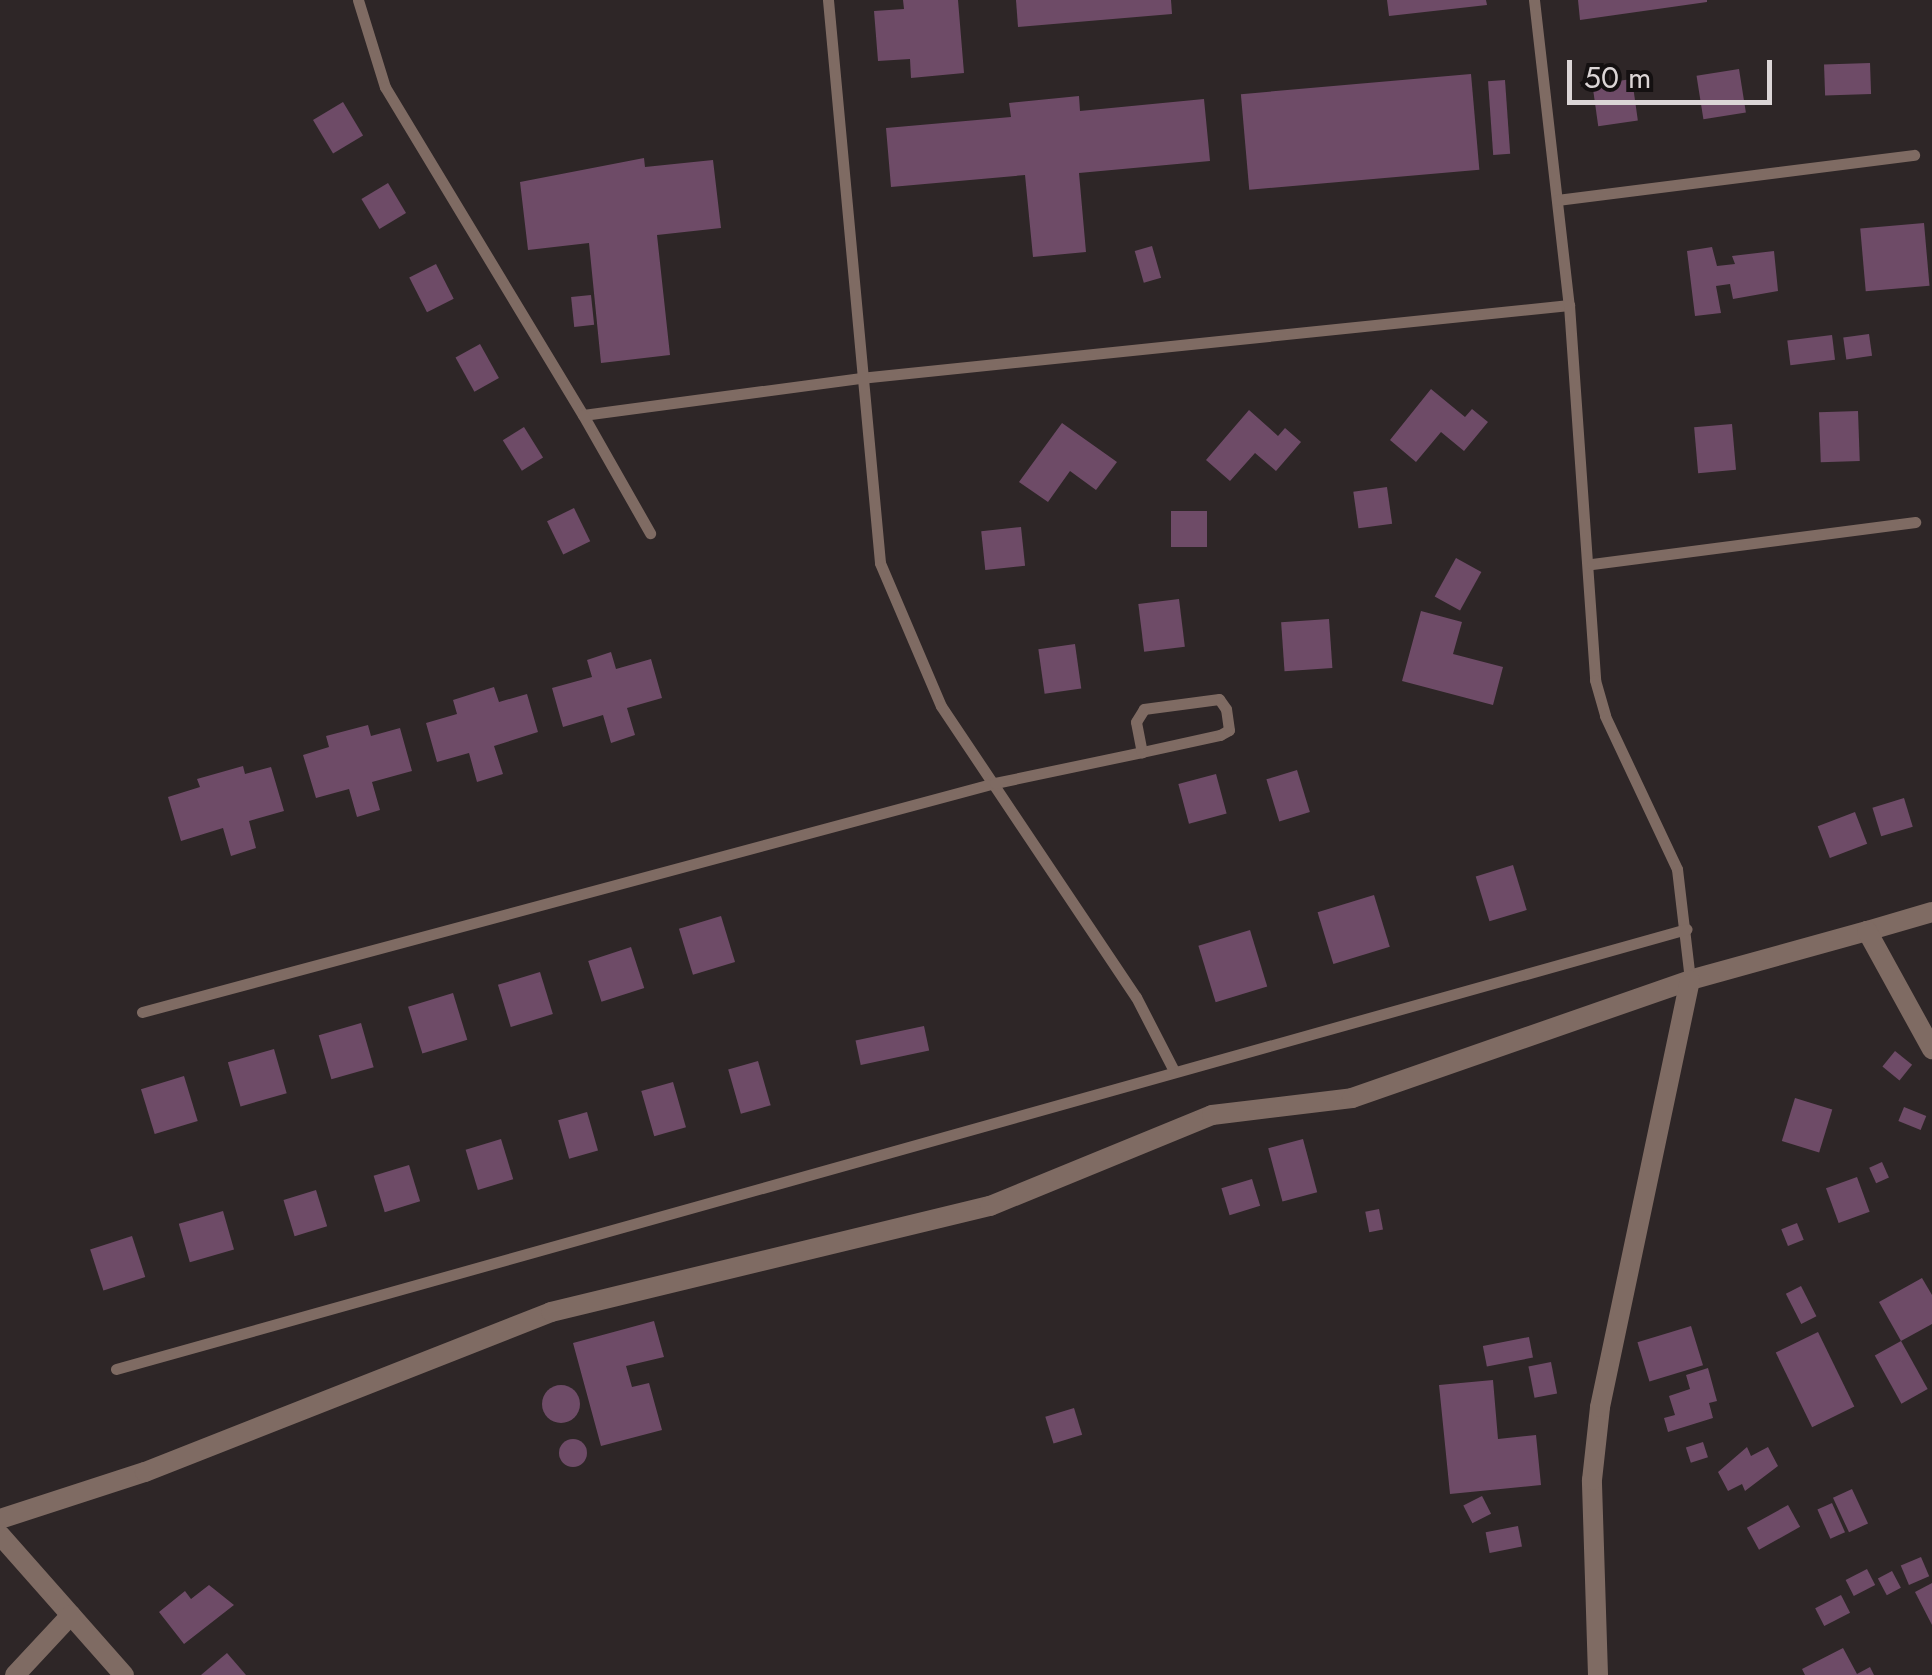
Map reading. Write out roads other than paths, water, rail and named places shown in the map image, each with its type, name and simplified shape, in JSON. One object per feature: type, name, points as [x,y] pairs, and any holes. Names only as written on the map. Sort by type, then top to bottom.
[{"type":"street","points":[[0,1519],[146,1472],[551,1312],[990,1206],[1212,1116],[1352,1098],[1690,980],[1932,912]]},
{"type":"street","points":[[1866,930],[1932,1050]]},
{"type":"street","points":[[1598,1675],[1592,1480],[1600,1407],[1690,980]]},
{"type":"street","points":[[0,1535],[124,1675]]},
{"type":"street","points":[[15,1675],[71,1615]]},
{"type":"lane","points":[[358,0],[385,87],[650,533]]},
{"type":"lane","points":[[828,0],[880,564],[940,706],[1136,997],[1173,1069]]},
{"type":"lane","points":[[1534,0],[1569,305],[1601,702],[1677,869],[1690,980]]},
{"type":"lane","points":[[1557,200],[1914,155]]},
{"type":"lane","points":[[583,415],[860,378],[1569,305]]},
{"type":"lane","points":[[1592,564],[1914,522]]},
{"type":"lane","points":[[142,1012],[995,783],[1142,752],[1220,735],[1229,730],[1226,709],[1218,699],[1144,708],[1136,722],[1142,752]]},
{"type":"lane","points":[[116,1370],[1173,1069],[1687,929]]}]
